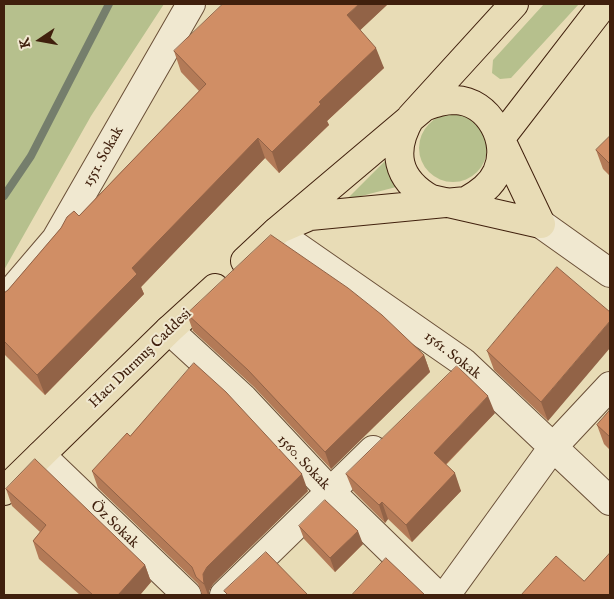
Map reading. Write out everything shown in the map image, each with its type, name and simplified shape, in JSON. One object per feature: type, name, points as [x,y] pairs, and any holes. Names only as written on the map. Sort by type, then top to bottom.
[{"type":"main road","name":"Hacı Durmuş Caddesi","points":[[444,203],[431,200],[420,193],[408,180],[400,165],[399,148],[403,132],[412,118],[514,4]]},
{"type":"main road","points":[[541,224],[500,139],[604,4]]},
{"type":"main road","name":"Hacı Durmuş Caddesi","points":[[4,491],[169,330],[278,231],[424,107],[440,101],[456,100],[472,105],[486,115],[495,126],[500,139],[501,158],[497,172],[489,185],[478,195],[466,200],[444,203],[310,216],[278,231]]},
{"type":"main road","points":[[444,203],[541,224]]},
{"type":"street","name":"1551. Sokak","points":[[4,300],[56,239],[191,4]]},
{"type":"street","points":[[541,224],[610,272]]},
{"type":"street","name":"1561. Sokak","points":[[278,231],[464,362],[610,501]]},
{"type":"street","name":"1560. Sokak","points":[[169,330],[243,398],[331,492],[437,595]]},
{"type":"street","points":[[442,382],[464,362]]},
{"type":"street","points":[[446,595],[554,447],[610,386]]},
{"type":"street","points":[[224,595],[394,430]]},
{"type":"street","name":"Öz Sokak","points":[[41,455],[187,595]]},
{"type":"green space","points":[[4,4],[164,4],[91,116],[4,270]]},
{"type":"green space","points":[[544,4],[579,4],[511,78],[500,79],[492,73],[493,60]]},
{"type":"green space","points":[[453,114],[466,117],[477,124],[484,135],[487,148],[484,161],[477,172],[466,179],[453,182],[440,179],[429,172],[422,161],[419,148],[422,135],[429,124],[440,117]]},
{"type":"green space","points":[[388,158],[400,186],[346,200]]},
{"type":"building","points":[[223,4],[359,4],[347,15],[376,48],[319,102],[321,104],[272,152],[258,138],[132,268],[137,274],[37,375],[4,341],[4,293],[61,228],[67,217],[74,211],[79,216],[206,84],[174,51]]},
{"type":"building","points":[[610,136],[610,164],[596,150]]},
{"type":"building","points":[[271,235],[348,288],[382,315],[424,355],[325,452],[248,370],[187,314]]},
{"type":"building","points":[[557,267],[610,312],[610,321],[541,402],[487,351]]},
{"type":"building","points":[[194,363],[226,392],[302,474],[207,567],[203,574],[204,584],[196,577],[192,567],[92,471],[127,433],[130,436]]},
{"type":"building","points":[[457,366],[488,396],[434,453],[455,473],[406,525],[382,502],[379,505],[346,474]]},
{"type":"building","points":[[610,410],[610,437],[597,425]]},
{"type":"building","points":[[35,459],[145,565],[118,595],[93,595],[33,541],[46,525],[6,489]]},
{"type":"building","points":[[325,500],[358,531],[330,558],[299,526]]},
{"type":"building","points":[[266,552],[308,595],[228,595],[224,591]]},
{"type":"building","points":[[610,553],[610,595],[521,595],[556,556],[584,581]]},
{"type":"building","points":[[386,558],[425,595],[352,595]]},
{"type":"waterway","points":[[4,196],[31,156],[109,4]]}]
